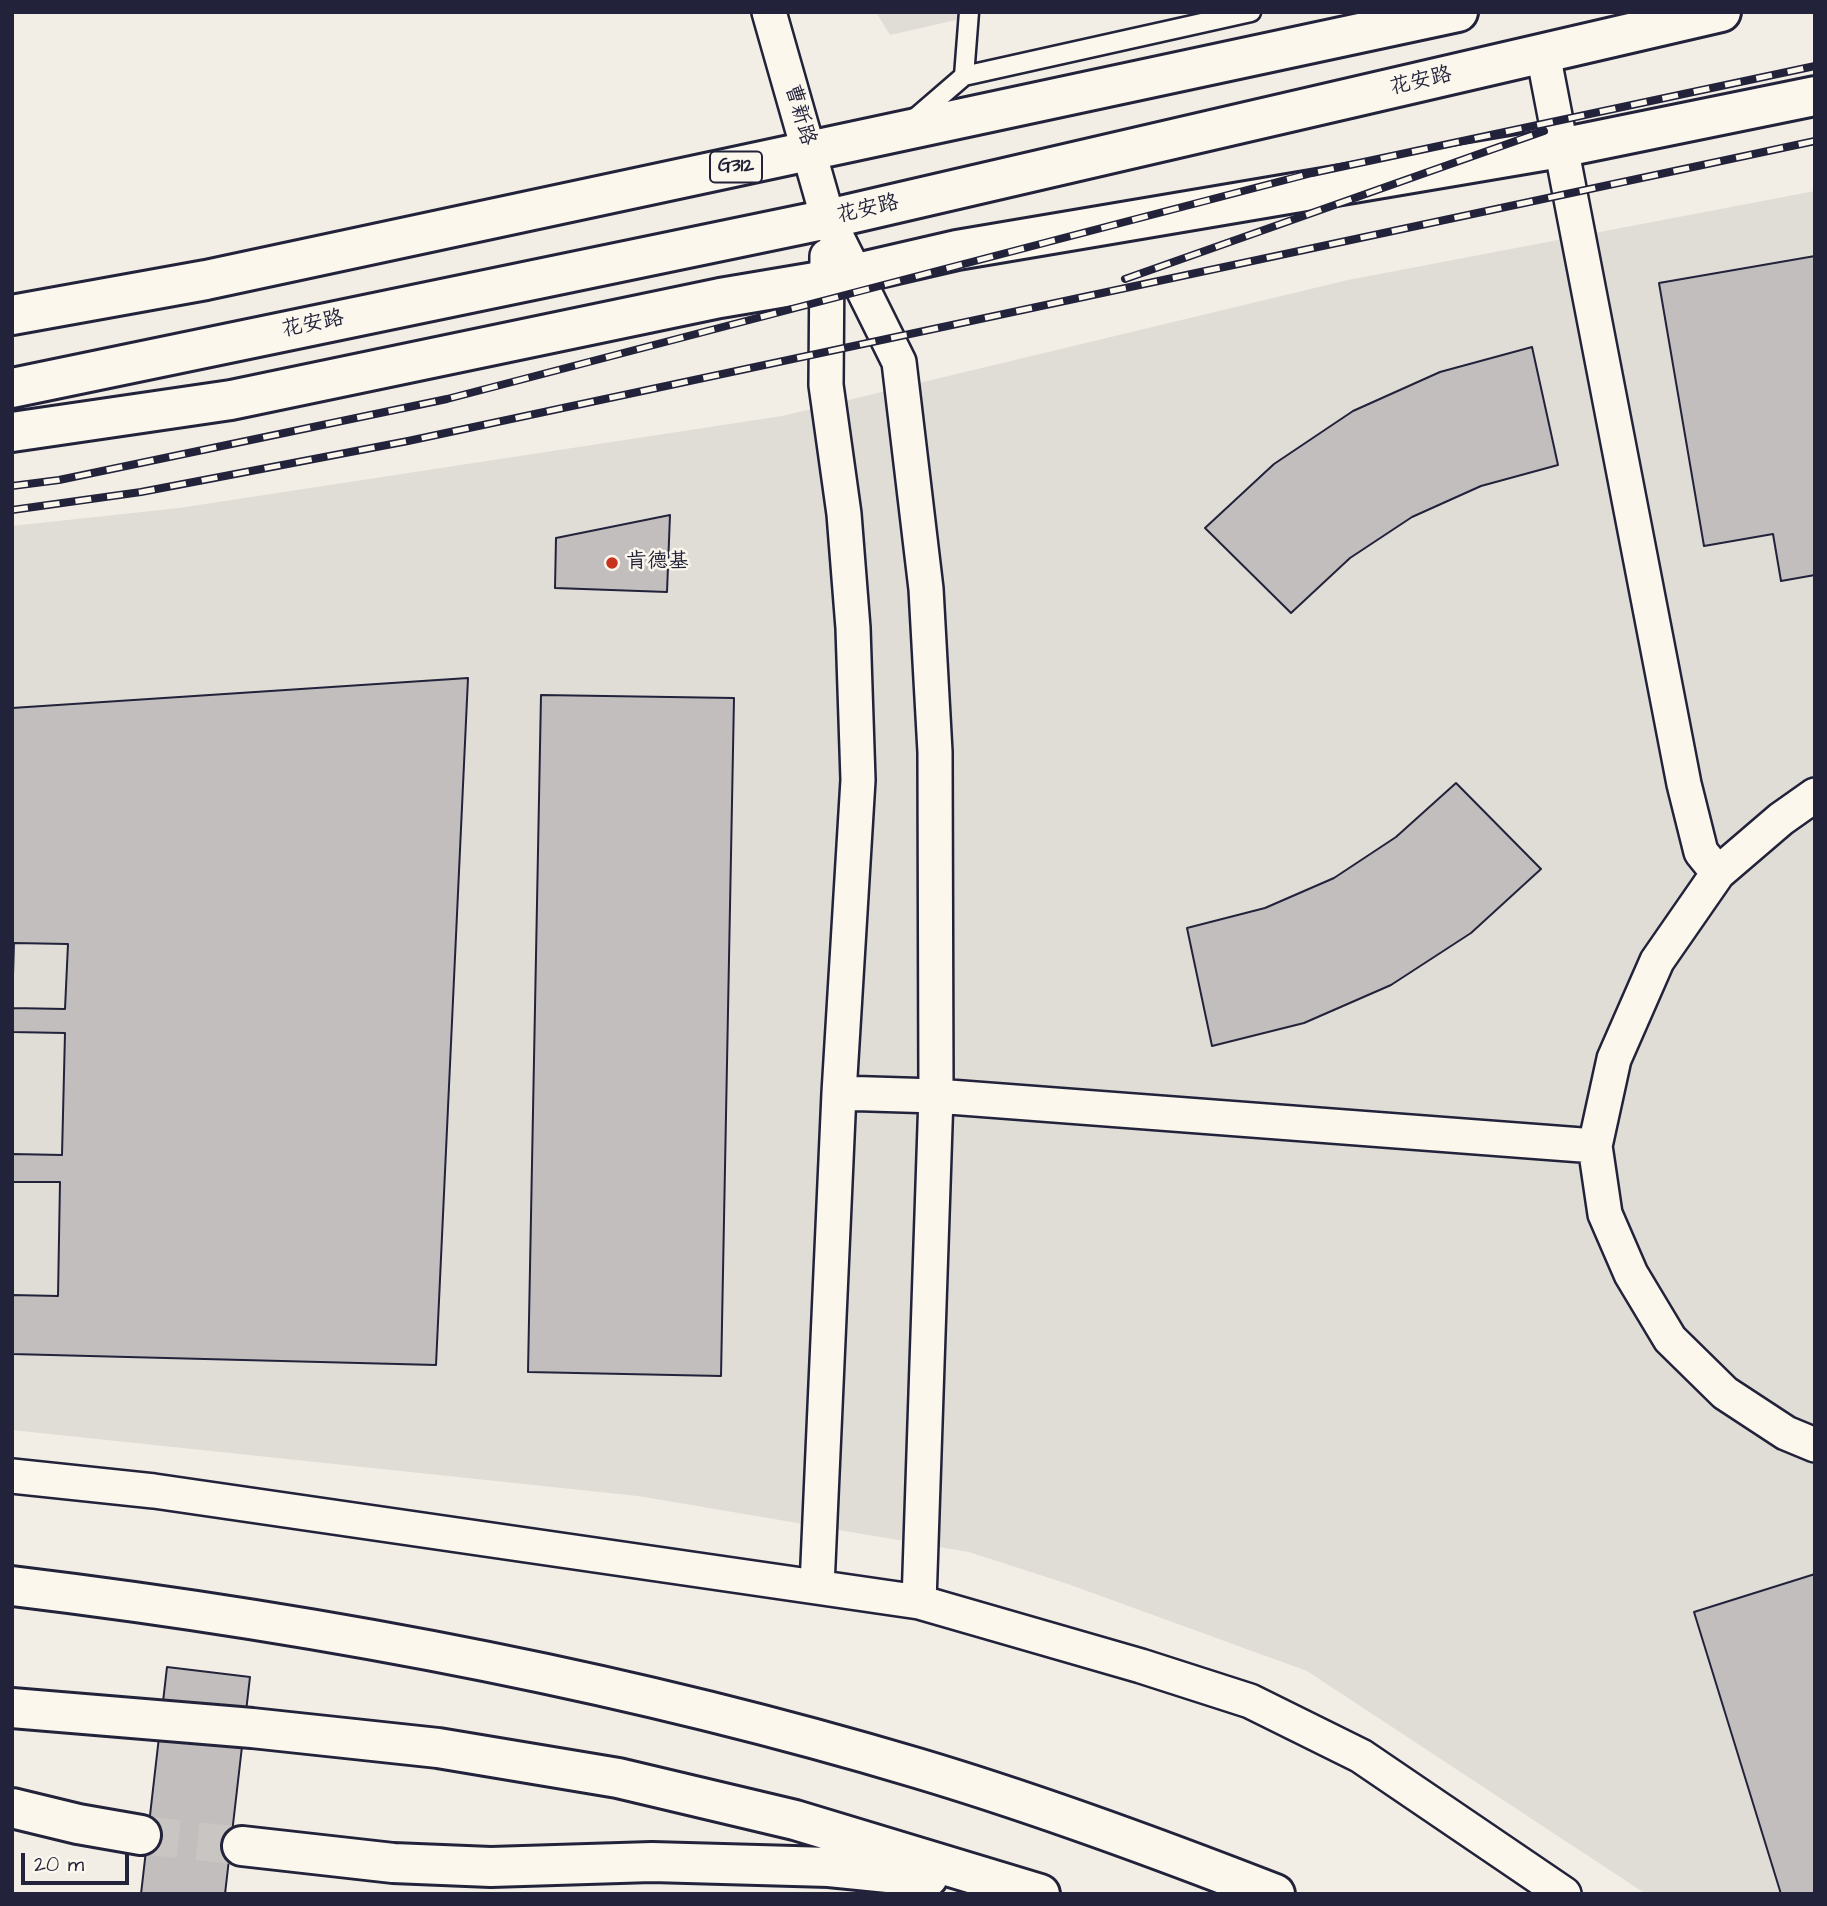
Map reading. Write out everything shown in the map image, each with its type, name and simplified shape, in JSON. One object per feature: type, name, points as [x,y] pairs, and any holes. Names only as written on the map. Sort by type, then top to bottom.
[{"type":"highway","name":"G312","points":[[12,315],[206,280],[1458,12]]},
{"type":"highway","name":"花安路","points":[[12,388],[828,219],[1721,12]]},
{"type":"highway","points":[[12,432],[231,400],[720,298],[841,277],[957,250],[1560,148],[1815,96]]},
{"type":"highway","points":[[12,1587],[320,1630],[516,1666],[717,1713],[930,1772],[1131,1838],[1275,1894]]},
{"type":"highway","points":[[12,1708],[225,1725],[438,1748],[618,1778],[795,1820],[1029,1890]]},
{"type":"highway","points":[[12,1808],[78,1824],[141,1835]]},
{"type":"highway","points":[[242,1846],[393,1863],[491,1867],[652,1862],[829,1867],[1029,1890]]},
{"type":"street","name":"曹新路","points":[[769,12],[828,219],[841,277],[826,385],[845,526],[853,628],[858,780],[839,1093],[817,1586]]},
{"type":"street","points":[[1545,64],[1684,784],[1701,852],[1718,873]]},
{"type":"street","points":[[841,277],[899,362],[926,589],[934,752],[936,1096],[919,1602]]},
{"type":"street","points":[[1815,795],[1781,819],[1718,873],[1657,961],[1615,1059],[1595,1146],[1605,1214],[1631,1274],[1670,1339],[1725,1393],[1786,1433],[1815,1445]]},
{"type":"street","points":[[839,1093],[936,1096],[1595,1146]]},
{"type":"street","points":[[12,1476],[154,1491],[919,1602],[1141,1666],[1250,1701],[1361,1756],[1564,1894]]},
{"type":"lane","points":[[964,76],[969,12]]},
{"type":"lane","points":[[898,132],[964,76],[1182,20],[1251,12]]},
{"type":"shaded area","points":[[876,12],[991,12],[890,35]]},
{"type":"shaded area","points":[[1815,191],[1815,1894],[1646,1894],[1307,1671],[1068,1584],[969,1552],[638,1496],[12,1430],[12,526],[179,508],[782,416],[1348,280]]},
{"type":"building","points":[[1815,256],[1815,575],[1781,581],[1773,534],[1704,546],[1659,283]]},
{"type":"building","points":[[1532,347],[1558,465],[1481,486],[1412,517],[1350,558],[1291,613],[1205,528],[1274,464],[1353,411],[1440,372]]},
{"type":"building","name":"肯德基","points":[[670,515],[667,592],[555,588],[556,538]]},
{"type":"building","points":[[468,678],[436,1365],[12,1354],[12,1295],[58,1296],[60,1182],[12,1182],[12,1154],[62,1155],[65,1033],[12,1032],[12,1008],[12,708]],"holes":[[[14,943],[68,944],[65,1009],[12,1008]]]},
{"type":"building","points":[[541,695],[734,698],[721,1376],[528,1372]]},
{"type":"building","points":[[1456,783],[1541,869],[1471,933],[1391,985],[1304,1023],[1212,1046],[1187,928],[1265,908],[1334,878],[1396,837]]},
{"type":"building","points":[[1815,1574],[1815,1894],[1781,1894],[1694,1612]]},
{"type":"building","points":[[167,1667],[250,1677],[225,1894],[141,1894]]},
{"type":"tunnel","points":[[141,1835],[242,1846]]},
{"type":"railway","points":[[12,486],[59,480],[447,399],[1312,173],[1815,66]]},
{"type":"railway","points":[[1125,279],[1544,131]]},
{"type":"railway","points":[[12,510],[141,492],[408,441],[1815,141]]},
{"type":"place","name":"肯德基","points":[[612,563]]}]
